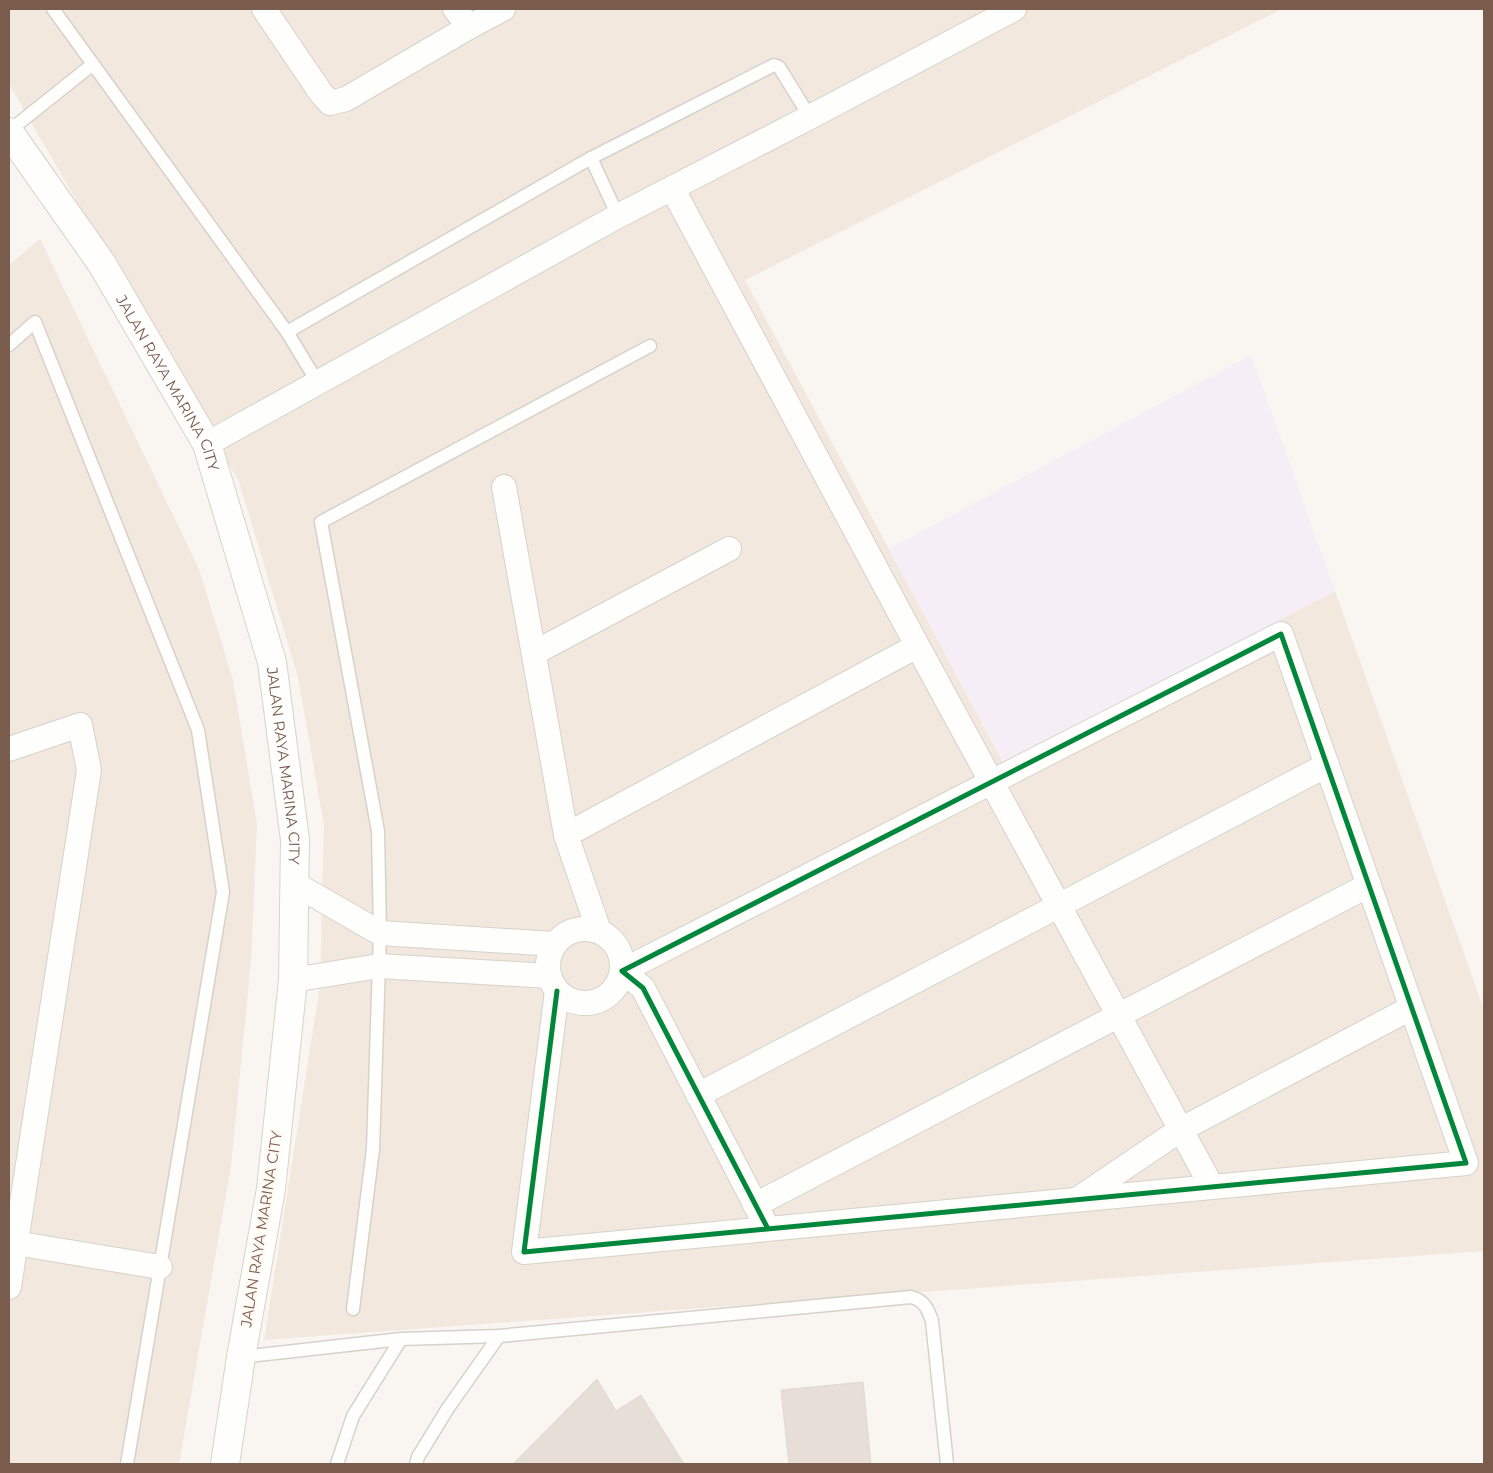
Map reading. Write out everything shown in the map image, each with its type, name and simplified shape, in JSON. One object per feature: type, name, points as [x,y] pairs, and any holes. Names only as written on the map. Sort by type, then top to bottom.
[{"type":"main road","name":"JALAN RAYA MARINA CITY","points":[[9,131],[102,264],[207,444],[272,662],[295,840],[293,980],[271,1189],[241,1357],[225,1464]]},
{"type":"street","points":[[264,9],[320,93],[330,103],[346,99],[462,18],[503,9]]},
{"type":"street","points":[[207,444],[618,216],[1014,9]]},
{"type":"street","points":[[672,188],[917,646],[1212,1187]]},
{"type":"street","points":[[504,487],[566,835],[599,931]]},
{"type":"street","points":[[534,653],[729,549]]},
{"type":"street","points":[[293,980],[379,966],[553,984],[571,1000],[588,1003],[604,998],[616,987],[622,971],[621,955],[613,940],[599,931],[583,928],[566,933],[554,944],[548,960],[553,984],[524,1252],[1466,1163],[1281,634],[622,971]]},
{"type":"street","points":[[566,835],[917,646]]},
{"type":"street","points":[[9,749],[80,725],[89,770],[12,1243],[9,1287]]},
{"type":"street","points":[[698,1095],[1327,765]]},
{"type":"street","points":[[295,884],[380,933],[554,944]]},
{"type":"street","points":[[755,1205],[1369,885]]},
{"type":"street","points":[[622,971],[643,988],[768,1229]]},
{"type":"street","points":[[1076,1200],[1180,1130],[1412,1008]]},
{"type":"street","points":[[12,1243],[160,1268]]},
{"type":"lane","points":[[53,9],[287,332],[318,383]]},
{"type":"lane","points":[[9,131],[93,64]]},
{"type":"lane","points":[[287,332],[591,158],[774,65],[779,67],[810,117]]},
{"type":"lane","points":[[591,158],[618,216]]},
{"type":"lane","points":[[9,345],[35,322],[198,730],[223,892],[127,1464]]},
{"type":"lane","points":[[353,1308],[373,1149],[380,933],[378,831],[321,522],[650,346]]},
{"type":"lane","points":[[241,1357],[401,1339],[499,1336],[911,1297],[917,1298],[928,1309],[932,1321],[947,1464]]},
{"type":"lane","points":[[416,1464],[418,1457],[448,1408],[499,1336]]},
{"type":"lane","points":[[337,1464],[353,1416],[401,1339]]},
{"type":"shaded area","points":[[9,9],[1282,9],[745,280],[1004,764],[1335,591],[1484,1010],[1484,1251],[264,1340],[320,986],[324,825],[298,677],[239,482],[9,84]]},
{"type":"shaded area","points":[[40,239],[199,569],[233,680],[257,824],[251,960],[231,1166],[179,1464],[9,1464],[9,265]]},
{"type":"shaded area","points":[[1251,355],[1335,591],[1005,764],[889,549]]},
{"type":"building","points":[[597,1379],[616,1411],[641,1395],[684,1464],[513,1464]]},
{"type":"building","points":[[863,1382],[871,1464],[789,1464],[781,1390]]},
{"type":"cycle path","points":[[557,991],[524,1252],[1466,1163],[1281,634],[622,971],[643,988],[768,1229]]}]
